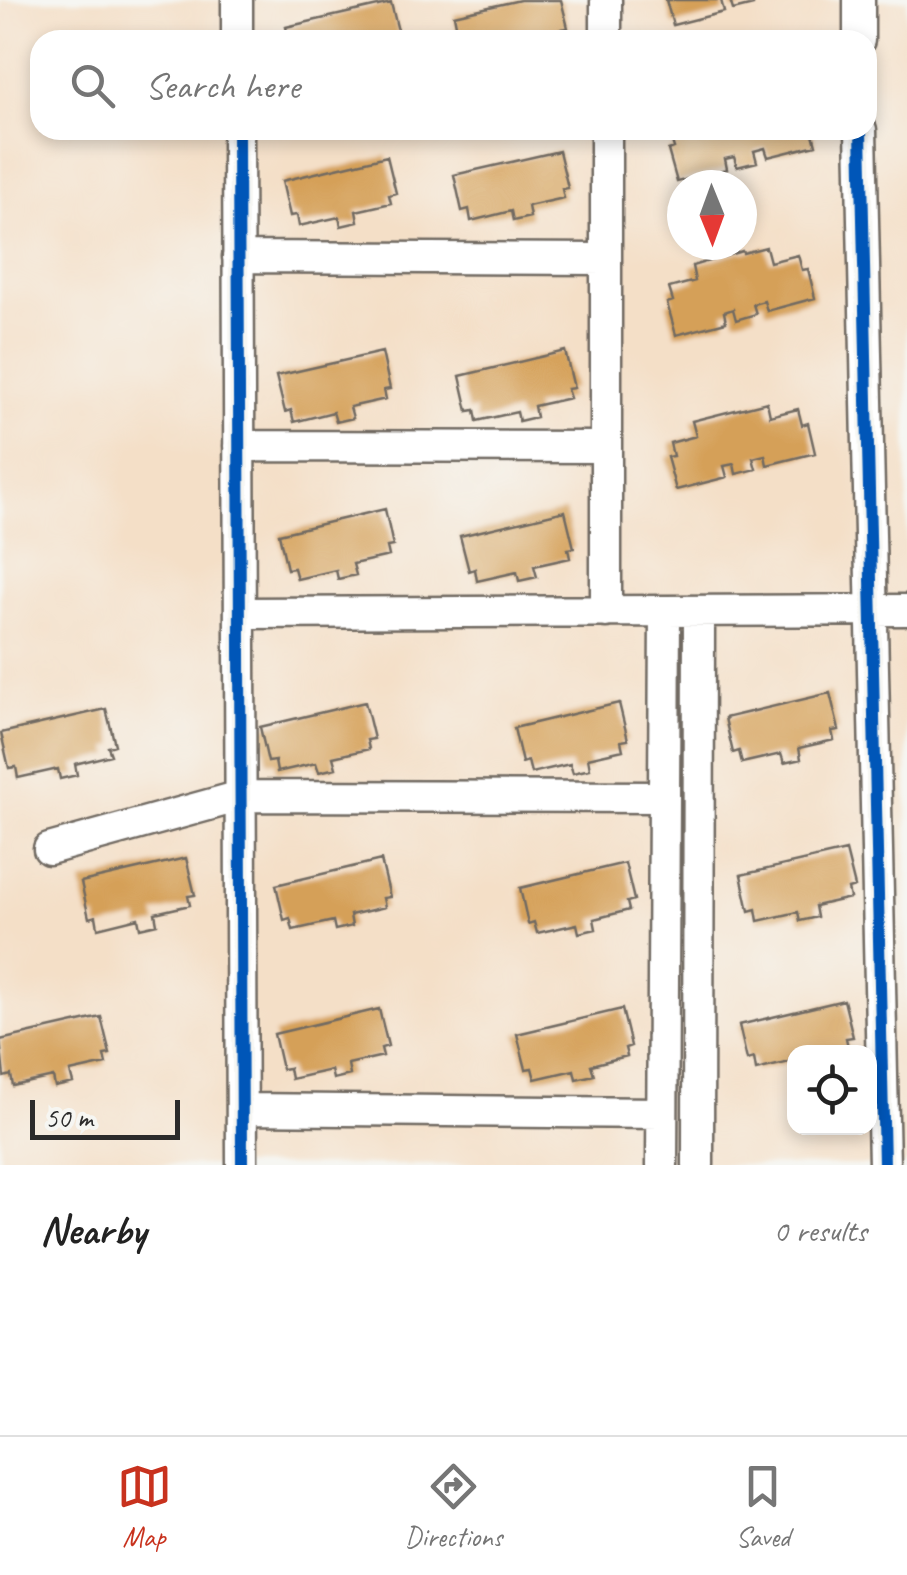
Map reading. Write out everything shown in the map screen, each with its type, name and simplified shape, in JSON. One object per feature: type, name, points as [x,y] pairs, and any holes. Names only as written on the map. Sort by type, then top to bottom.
[{"type":"street","points":[[237,0],[238,30]]},
{"type":"street","points":[[606,0],[606,30]]},
{"type":"street","points":[[858,0],[860,30]]},
{"type":"street","points":[[238,140],[242,1165]]},
{"type":"street","points":[[606,140],[606,612]]},
{"type":"street","points":[[862,140],[884,1165]]},
{"type":"street","points":[[238,257],[606,258]]},
{"type":"street","points":[[239,446],[606,447]]},
{"type":"street","points":[[240,613],[907,610]]},
{"type":"street","points":[[662,1165],[665,611]]},
{"type":"street","points":[[698,1165],[699,611]]},
{"type":"street","points":[[49,849],[240,796],[664,797]]},
{"type":"street","points":[[242,1110],[662,1113]]},
{"type":"building","points":[[520,0],[561,0],[568,28],[457,30],[454,15]]},
{"type":"building","points":[[666,0],[721,0],[724,12],[673,25]]},
{"type":"building","points":[[730,0],[752,0],[753,5],[733,10]]},
{"type":"building","points":[[391,3],[398,30],[287,30],[286,27]]},
{"type":"building","points":[[672,140],[815,140],[816,145],[768,157],[765,148],[754,151],[757,162],[737,167],[734,157],[725,159],[727,169],[723,170],[674,170],[668,150],[674,148]]},
{"type":"building","points":[[559,151],[568,188],[562,189],[564,198],[528,206],[530,217],[513,221],[511,211],[471,221],[469,209],[462,211],[454,175]]},
{"type":"building","points":[[387,156],[396,193],[389,195],[391,203],[356,211],[358,222],[341,226],[339,217],[299,226],[297,215],[290,216],[282,181]]},
{"type":"building","points":[[766,247],[770,262],[798,255],[802,270],[808,269],[815,298],[767,311],[764,301],[753,304],[756,314],[736,320],[733,309],[724,312],[726,322],[676,335],[667,303],[673,301],[669,288],[695,281],[692,266],[712,260],[757,260],[757,249]]},
{"type":"building","points":[[565,351],[574,388],[567,389],[570,398],[534,406],[536,417],[519,421],[517,412],[477,421],[475,410],[468,411],[460,376]]},
{"type":"building","points":[[382,352],[390,389],[384,390],[386,399],[350,407],[353,418],[336,422],[333,412],[294,422],[291,410],[285,412],[276,376]]},
{"type":"building","points":[[767,402],[770,416],[798,409],[802,425],[808,423],[815,453],[767,465],[765,455],[753,458],[756,469],[736,474],[734,464],[724,466],[727,477],[676,490],[667,457],[673,456],[670,443],[696,436],[692,421]]},
{"type":"building","points":[[385,509],[393,546],[387,547],[389,556],[353,564],[356,575],[338,579],[336,570],[297,579],[294,568],[287,569],[279,534]]},
{"type":"building","points":[[565,511],[574,548],[568,549],[570,558],[534,566],[537,577],[519,581],[517,572],[477,581],[475,569],[469,571],[460,536]]},
{"type":"building","points":[[830,693],[839,730],[832,731],[834,740],[799,748],[801,759],[784,763],[781,754],[742,763],[739,751],[733,753],[725,718]]},
{"type":"building","points":[[365,702],[374,739],[367,740],[369,749],[333,757],[336,768],[319,772],[316,763],[277,772],[275,761],[268,762],[260,727]]},
{"type":"building","points":[[619,703],[628,740],[621,741],[623,750],[588,758],[590,769],[573,773],[570,764],[531,773],[528,761],[522,763],[514,728]]},
{"type":"building","points":[[106,709],[115,745],[108,747],[111,755],[75,764],[77,775],[60,779],[58,769],[18,778],[16,767],[9,768],[1,733]]},
{"type":"building","points":[[846,851],[855,887],[848,889],[850,898],[815,906],[817,917],[800,921],[798,912],[758,921],[756,909],[749,911],[741,875]]},
{"type":"building","points":[[186,858],[195,895],[188,896],[190,905],[155,913],[157,924],[140,928],[138,918],[98,928],[96,916],[89,918],[81,882]]},
{"type":"building","points":[[381,860],[390,897],[383,898],[385,907],[350,915],[352,926],[335,930],[333,921],[293,930],[290,918],[284,920],[276,885]]},
{"type":"building","points":[[625,863],[634,900],[627,902],[629,910],[594,919],[596,929],[579,933],[577,924],[537,933],[534,922],[528,924],[520,888]]},
{"type":"building","points":[[844,1000],[853,1037],[846,1038],[848,1045],[787,1045],[787,1063],[756,1070],[754,1058],[747,1060],[739,1025]]},
{"type":"building","points":[[379,1009],[388,1046],[381,1048],[383,1056],[348,1064],[350,1075],[333,1079],[331,1070],[291,1079],[289,1068],[282,1069],[274,1034]]},
{"type":"building","points":[[622,1009],[631,1046],[625,1048],[627,1056],[591,1065],[594,1075],[576,1079],[574,1070],[535,1079],[532,1068],[526,1069],[517,1034]]},
{"type":"building","points":[[101,1017],[110,1054],[104,1055],[106,1064],[70,1072],[73,1083],[55,1087],[53,1077],[13,1086],[11,1075],[4,1077],[0,1040]]},
{"type":"cycle path","points":[[238,140],[242,1165]]},
{"type":"cycle path","points":[[861,140],[884,1165]]}]
